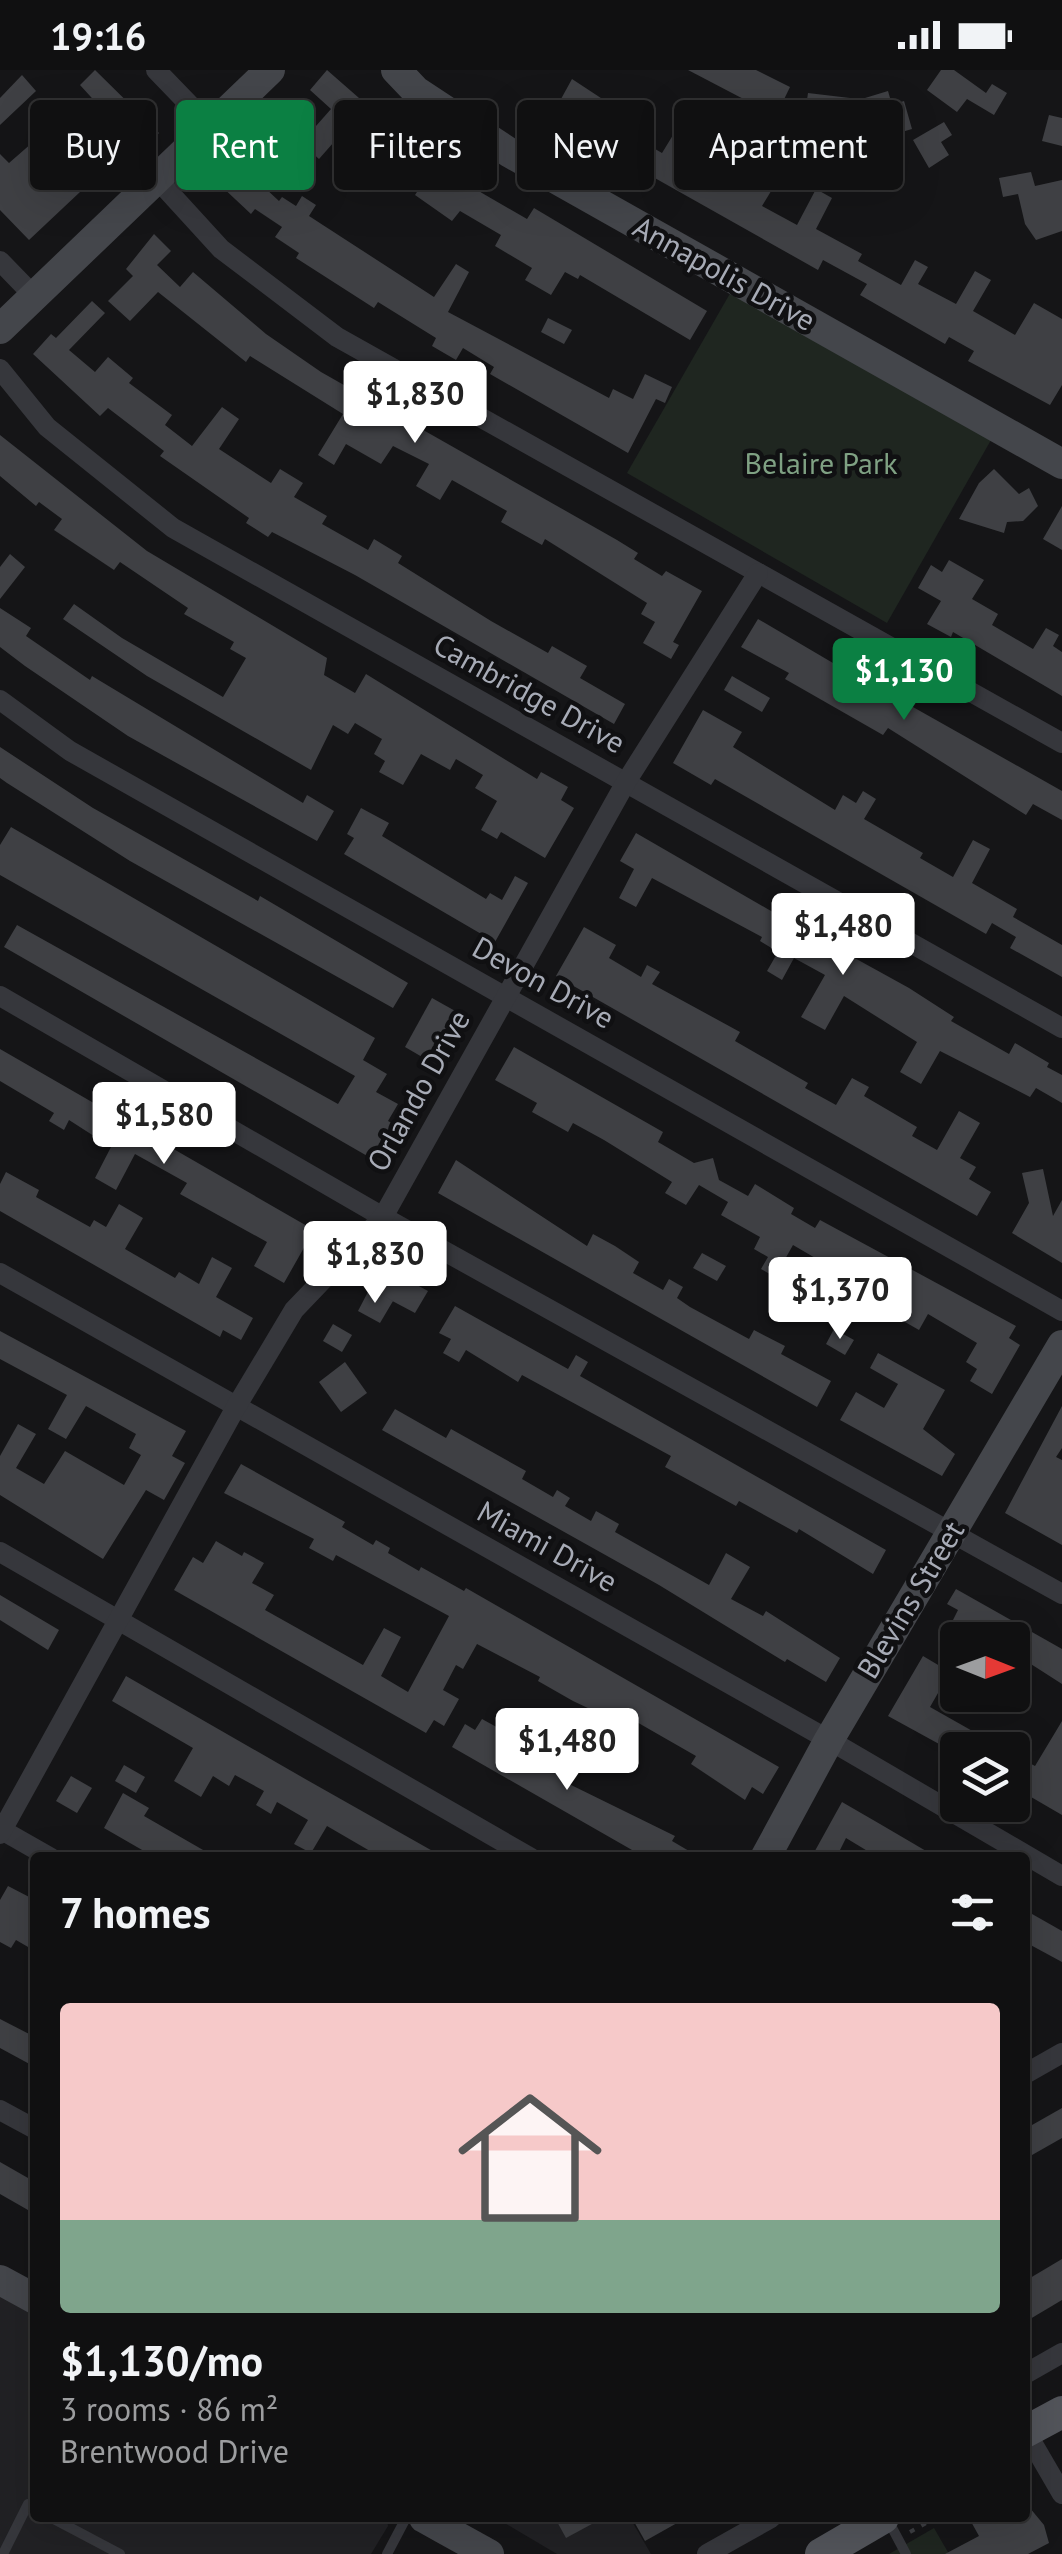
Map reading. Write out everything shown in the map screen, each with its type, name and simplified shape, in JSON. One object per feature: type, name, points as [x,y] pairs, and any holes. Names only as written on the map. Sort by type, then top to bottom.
[{"type":"main road","points":[[1030,2430],[1062,2412]]},
{"type":"main road","points":[[838,2541],[876,2522]]},
{"type":"street","points":[[156,70],[185,100]]},
{"type":"street","points":[[239,100],[270,70]]},
{"type":"street","name":"Annapolis Drive","points":[[396,70],[416,90],[510,154],[1062,464]]},
{"type":"street","points":[[0,329],[176,161]]},
{"type":"street","points":[[157,179],[222,249],[337,337],[1062,744]]},
{"type":"street","points":[[0,260],[34,296]]},
{"type":"street","name":"Cambridge Drive","points":[[0,369],[47,427],[173,528],[1062,1028]]},
{"type":"street","name":"Orlando Drive","points":[[1,1831],[116,1618],[294,1310],[383,1217],[626,782],[758,573]]},
{"type":"street","name":"Devon Drive","points":[[0,700],[70,751],[1062,1311]]},
{"type":"street","points":[[0,996],[383,1217],[1062,1594]]},
{"type":"street","name":"Miami Drive","points":[[0,1273],[1021,1852]]},
{"type":"street","name":"Blevins Street","points":[[768,1852],[829,1740],[1062,1345]]},
{"type":"street","points":[[0,1552],[521,1852]]},
{"type":"street","points":[[1,1831],[40,1852]]},
{"type":"street","name":"Miami Drive","points":[[1030,1857],[1062,1876]]},
{"type":"street","points":[[1030,2071],[1062,2053]]},
{"type":"street","points":[[0,2110],[30,2126]]},
{"type":"street","points":[[0,2280],[30,2296]]},
{"type":"street","points":[[1030,2371],[1062,2352]]},
{"type":"street","points":[[1030,2439],[1062,2494]]},
{"type":"street","points":[[431,2522],[489,2554]]},
{"type":"street","points":[[708,2554],[764,2522]]},
{"type":"lane","points":[[3,2554],[30,2508]]},
{"type":"lane","points":[[60,2522],[120,2554]]},
{"type":"lane","points":[[387,2554],[404,2522]]},
{"type":"lane","points":[[886,2522],[906,2554]]},
{"type":"shaded area","points":[[0,2291],[30,2308],[30,2522],[388,2522],[388,2526],[371,2554],[0,2554]]},
{"type":"shaded area","points":[[503,2522],[632,2522],[651,2554],[557,2554]]},
{"type":"green space","name":"Belaire Park","points":[[732,290],[991,440],[887,623],[627,473]]},
{"type":"green space","points":[[934,2528],[949,2554],[889,2554]]},
{"type":"building","points":[[95,70],[125,100],[94,100],[80,85]]},
{"type":"building","points":[[327,70],[361,100],[334,100],[334,142],[319,159],[314,155],[314,128],[331,109],[310,90]]},
{"type":"building","points":[[688,70],[756,70],[790,87],[784,100],[745,100]]},
{"type":"building","points":[[941,70],[954,70],[986,93],[992,84],[1007,93],[994,115],[967,99],[957,112],[927,90]]},
{"type":"building","points":[[22,75],[36,91],[0,125],[0,98]]},
{"type":"building","points":[[572,79],[604,100],[560,100]]},
{"type":"building","points":[[888,91],[891,100],[866,100]]},
{"type":"building","points":[[808,93],[850,98],[850,100],[807,100]]},
{"type":"building","points":[[904,101],[912,129],[903,132]]},
{"type":"building","points":[[1049,115],[1062,118],[1062,146],[1042,141]]},
{"type":"building","points":[[944,122],[952,135],[941,142],[949,155],[929,168],[913,140]]},
{"type":"building","points":[[674,133],[674,189],[654,178],[654,148],[662,153]]},
{"type":"building","points":[[30,145],[30,190],[82,190],[29,240],[0,210],[0,154],[9,163]]},
{"type":"building","points":[[1031,172],[1035,186],[1062,180],[1062,231],[1036,240],[1025,224],[1018,194],[1003,197],[999,178]]},
{"type":"building","points":[[225,190],[267,190],[279,201],[282,197],[296,206],[302,196],[316,205],[309,216],[434,297],[456,264],[469,272],[448,312],[609,398],[613,389],[633,399],[645,374],[672,387],[665,403],[656,399],[628,453],[490,374],[494,367],[463,348],[456,360],[432,346],[436,338],[378,302],[374,308],[296,258],[299,253],[275,237],[282,227],[255,209],[251,214]]},
{"type":"building","points":[[418,190],[477,190],[527,219],[534,208],[707,311],[690,340],[580,275],[578,279],[565,272],[551,295],[525,280],[532,268],[495,246],[501,235],[460,211],[452,221],[415,195]]},
{"type":"building","points":[[676,190],[772,190],[762,206],[797,225],[818,190],[832,198],[816,229],[862,254],[858,261],[901,285],[915,260],[928,267],[918,284],[956,304],[975,271],[991,280],[973,311],[1015,335],[1034,303],[1062,319],[1062,385],[1050,405],[968,361],[974,351],[949,337],[945,344],[860,295],[867,284],[823,260],[818,270]]},
{"type":"building","points":[[154,234],[171,251],[157,265],[180,287],[193,272],[266,334],[321,372],[617,540],[638,553],[634,559],[662,576],[666,571],[702,591],[673,642],[679,645],[671,659],[643,643],[655,622],[641,614],[647,603],[545,539],[542,545],[501,522],[507,511],[452,480],[440,500],[416,486],[429,464],[393,446],[381,464],[346,444],[334,465],[318,455],[343,414],[250,356],[246,362],[158,292],[130,321],[108,301],[133,276],[126,269]]},
{"type":"building","points":[[92,301],[105,313],[69,350],[95,372],[108,357],[133,378],[129,383],[172,415],[165,425],[192,446],[222,407],[239,419],[219,449],[271,483],[280,469],[303,483],[294,497],[327,516],[322,524],[368,550],[374,539],[402,556],[398,563],[491,621],[548,653],[552,646],[587,666],[580,678],[625,704],[614,724],[355,575],[272,532],[268,537],[246,523],[249,518],[160,456],[164,451],[108,408],[100,416],[33,354],[51,334],[56,338]]},
{"type":"building","points":[[548,318],[572,330],[564,344],[541,332]]},
{"type":"building","points":[[0,435],[147,551],[327,658],[324,675],[355,693],[366,674],[537,779],[541,772],[568,787],[561,800],[574,808],[545,858],[501,832],[497,839],[481,830],[497,801],[475,788],[483,775],[456,759],[450,770],[421,754],[403,785],[379,772],[385,761],[374,754],[382,739],[355,723],[348,734],[333,725],[311,770],[147,676],[63,619],[74,604],[122,638],[223,697],[246,658],[230,649],[234,642],[184,614],[188,608],[120,562],[114,570],[54,530],[62,519],[39,502],[36,506],[0,476]]},
{"type":"building","points":[[994,469],[1019,494],[1029,488],[1038,506],[1023,521],[1007,522],[1004,533],[959,519],[979,483]]},
{"type":"building","points":[[1062,506],[1062,550],[1043,539]]},
{"type":"building","points":[[10,554],[25,567],[0,599],[0,567]]},
{"type":"building","points":[[949,560],[984,580],[972,599],[998,614],[992,625],[1033,649],[1046,628],[1059,635],[1053,646],[1062,652],[1062,696],[953,632],[951,637],[927,624],[941,601],[918,588],[931,565],[942,572]]},
{"type":"building","points":[[0,608],[31,628],[26,636],[90,680],[92,676],[303,803],[307,795],[334,811],[317,841],[128,736],[25,666],[0,647]]},
{"type":"building","points":[[758,619],[850,673],[844,682],[875,700],[881,689],[1062,791],[1062,820],[1033,804],[1026,815],[888,728],[883,735],[785,679],[789,673],[741,647]]},
{"type":"building","points":[[732,676],[770,698],[762,712],[724,690]]},
{"type":"building","points":[[703,710],[742,732],[733,747],[835,810],[843,795],[856,803],[863,791],[876,799],[864,819],[923,853],[920,858],[953,877],[973,840],[990,849],[972,883],[1017,909],[1013,917],[1062,945],[1062,977],[1010,948],[1016,937],[992,923],[986,934],[715,779],[711,785],[673,763]]},
{"type":"building","points":[[0,747],[93,808],[258,901],[260,896],[408,983],[393,1008],[130,861],[7,783],[0,778]]},
{"type":"building","points":[[361,808],[389,823],[382,836],[486,899],[490,893],[502,900],[515,876],[528,883],[495,942],[344,854],[354,838],[347,834]]},
{"type":"building","points":[[11,827],[375,1038],[363,1060],[387,1074],[376,1092],[398,1104],[388,1121],[401,1128],[387,1152],[376,1146],[369,1157],[4,947],[17,925],[338,1104],[355,1076],[0,875],[0,845]]},
{"type":"building","points":[[636,833],[797,926],[791,938],[815,952],[822,940],[909,988],[954,1017],[951,1021],[1009,1054],[1015,1043],[1049,1063],[1047,1067],[1062,1075],[1062,1103],[1036,1088],[1030,1097],[940,1051],[921,1084],[900,1072],[917,1042],[844,996],[825,1030],[801,1017],[825,975],[794,958],[782,980],[767,971],[778,952],[760,941],[762,937],[652,878],[636,907],[619,898],[634,869],[620,861]]},
{"type":"building","points":[[584,927],[616,945],[609,958],[641,977],[647,965],[660,972],[652,984],[740,1032],[735,1041],[808,1083],[805,1088],[836,1105],[852,1078],[869,1087],[864,1096],[917,1127],[912,1136],[937,1150],[959,1111],[980,1123],[960,1158],[976,1167],[969,1179],[991,1192],[977,1216],[556,976]]},
{"type":"building","points":[[432,998],[457,1012],[429,1061],[405,1047]]},
{"type":"building","points":[[514,1047],[663,1132],[658,1142],[694,1163],[713,1158],[719,1180],[748,1196],[755,1184],[794,1208],[791,1214],[815,1228],[820,1220],[1016,1326],[1009,1338],[1020,1345],[992,1394],[970,1381],[977,1369],[966,1362],[977,1343],[928,1314],[919,1330],[877,1306],[875,1310],[838,1289],[846,1276],[793,1245],[775,1277],[761,1269],[768,1257],[754,1249],[760,1237],[721,1215],[728,1202],[699,1185],[686,1205],[665,1193],[672,1182],[604,1140],[573,1123],[568,1132],[532,1112],[537,1103],[495,1080]]},
{"type":"building","points":[[0,1049],[314,1230],[284,1283],[254,1266],[267,1242],[180,1194],[187,1183],[135,1154],[116,1190],[95,1178],[111,1147],[69,1120],[64,1130],[49,1121],[54,1113],[0,1081]]},
{"type":"building","points":[[456,1160],[587,1246],[593,1234],[615,1246],[639,1262],[633,1273],[663,1290],[669,1279],[683,1287],[677,1298],[690,1307],[749,1339],[754,1330],[785,1346],[781,1354],[831,1381],[817,1407],[438,1193]]},
{"type":"building","points":[[1043,1169],[1053,1216],[1062,1200],[1062,1263],[1012,1233],[1029,1203],[1022,1173]]},
{"type":"building","points":[[6,1172],[39,1190],[36,1197],[90,1227],[94,1220],[106,1227],[119,1204],[143,1218],[125,1249],[175,1278],[179,1272],[199,1284],[212,1257],[232,1268],[216,1297],[253,1318],[241,1340],[223,1330],[220,1337],[0,1211],[0,1184]]},
{"type":"building","points":[[702,1253],[726,1266],[717,1281],[693,1268]]},
{"type":"building","points":[[393,1272],[428,1291],[415,1313],[381,1295]]},
{"type":"building","points":[[370,1288],[393,1301],[380,1323],[358,1311]]},
{"type":"building","points":[[455,1306],[568,1369],[576,1355],[588,1362],[580,1376],[886,1550],[873,1574],[799,1529],[797,1533],[739,1501],[736,1506],[665,1467],[671,1456],[522,1375],[518,1382],[466,1350],[459,1362],[443,1353],[451,1339],[439,1333]]},
{"type":"building","points":[[333,1324],[352,1335],[342,1352],[323,1341]]},
{"type":"building","points":[[834,1329],[854,1340],[845,1355],[826,1344]]},
{"type":"building","points":[[0,1331],[186,1431],[172,1456],[185,1463],[164,1500],[146,1490],[103,1559],[0,1495],[0,1456],[18,1424],[36,1434],[16,1468],[44,1484],[65,1451],[124,1485],[141,1455],[129,1448],[136,1434],[86,1406],[66,1439],[48,1429],[67,1395],[0,1359]]},
{"type":"building","points":[[878,1353],[945,1390],[923,1429],[955,1454],[942,1476],[840,1420],[856,1392],[884,1408],[898,1384],[870,1368]]},
{"type":"building","points":[[345,1362],[367,1393],[341,1412],[319,1382]]},
{"type":"building","points":[[1062,1406],[1062,1448],[1056,1457],[1062,1460],[1062,1545],[1005,1513]]},
{"type":"building","points":[[395,1409],[446,1438],[451,1429],[526,1471],[522,1479],[553,1497],[557,1490],[570,1498],[565,1506],[591,1521],[596,1511],[619,1524],[615,1532],[709,1585],[726,1553],[750,1567],[731,1599],[763,1616],[766,1611],[840,1658],[826,1682],[382,1430]]},
{"type":"building","points":[[241,1464],[345,1522],[342,1527],[373,1545],[376,1540],[390,1548],[388,1553],[419,1571],[421,1567],[464,1591],[466,1588],[779,1767],[763,1794],[752,1787],[745,1800],[691,1764],[696,1756],[614,1709],[609,1718],[573,1701],[538,1681],[540,1677],[477,1644],[463,1669],[456,1665],[443,1690],[459,1699],[444,1726],[434,1720],[426,1733],[174,1590],[193,1557],[203,1563],[216,1541],[242,1556],[244,1552],[264,1563],[252,1583],[274,1595],[265,1610],[363,1665],[384,1628],[401,1637],[381,1676],[408,1692],[449,1616],[336,1555],[333,1561],[309,1548],[314,1539],[224,1493]]},
{"type":"building","points":[[956,1589],[1014,1622],[952,1622],[958,1610],[947,1604]]},
{"type":"building","points":[[0,1595],[59,1630],[48,1650],[0,1620]]},
{"type":"building","points":[[1030,1631],[1062,1649],[1062,1684],[1030,1664]]},
{"type":"building","points":[[923,1656],[940,1666],[940,1690],[930,1707],[974,1732],[940,1732],[940,1745],[888,1716]]},
{"type":"building","points":[[126,1676],[434,1852],[372,1852],[327,1826],[309,1852],[294,1844],[308,1820],[277,1802],[271,1814],[256,1805],[264,1791],[235,1775],[229,1786],[213,1776],[201,1797],[174,1781],[193,1748],[112,1701]]},
{"type":"building","points":[[482,1719],[502,1730],[496,1741],[552,1771],[562,1752],[577,1760],[565,1782],[675,1836],[672,1841],[691,1852],[636,1852],[452,1747],[465,1724],[475,1730]]},
{"type":"building","points":[[1062,1721],[1062,1815],[1030,1796],[1030,1763],[1035,1766]]},
{"type":"building","points":[[124,1765],[145,1777],[136,1793],[115,1781]]},
{"type":"building","points":[[71,1776],[92,1788],[77,1813],[56,1801]]},
{"type":"building","points":[[123,1793],[149,1808],[144,1816],[207,1852],[146,1852],[104,1828]]},
{"type":"building","points":[[842,1802],[928,1852],[869,1852],[846,1838],[839,1852],[814,1852]]},
{"type":"building","points":[[8,1886],[30,1897],[30,1948],[16,1940],[11,1948],[0,1942],[0,1900]]},
{"type":"building","points":[[1030,1913],[1062,1931],[1062,1962],[1030,1945]]},
{"type":"building","points":[[0,2019],[30,2034],[30,2064],[0,2048]]},
{"type":"building","points":[[1062,2108],[1062,2138],[1030,2156],[1030,2126]]},
{"type":"building","points":[[0,2162],[30,2179],[30,2211],[0,2194]]},
{"type":"building","points":[[1062,2259],[1062,2300],[1030,2319],[1030,2278]]},
{"type":"building","points":[[1030,2508],[1044,2525],[1049,2543],[1028,2554],[945,2554],[979,2536],[971,2522],[1030,2522]]},
{"type":"building","points":[[557,2522],[596,2522],[566,2538]]},
{"type":"building","points":[[634,2522],[679,2522],[645,2541]]}]
